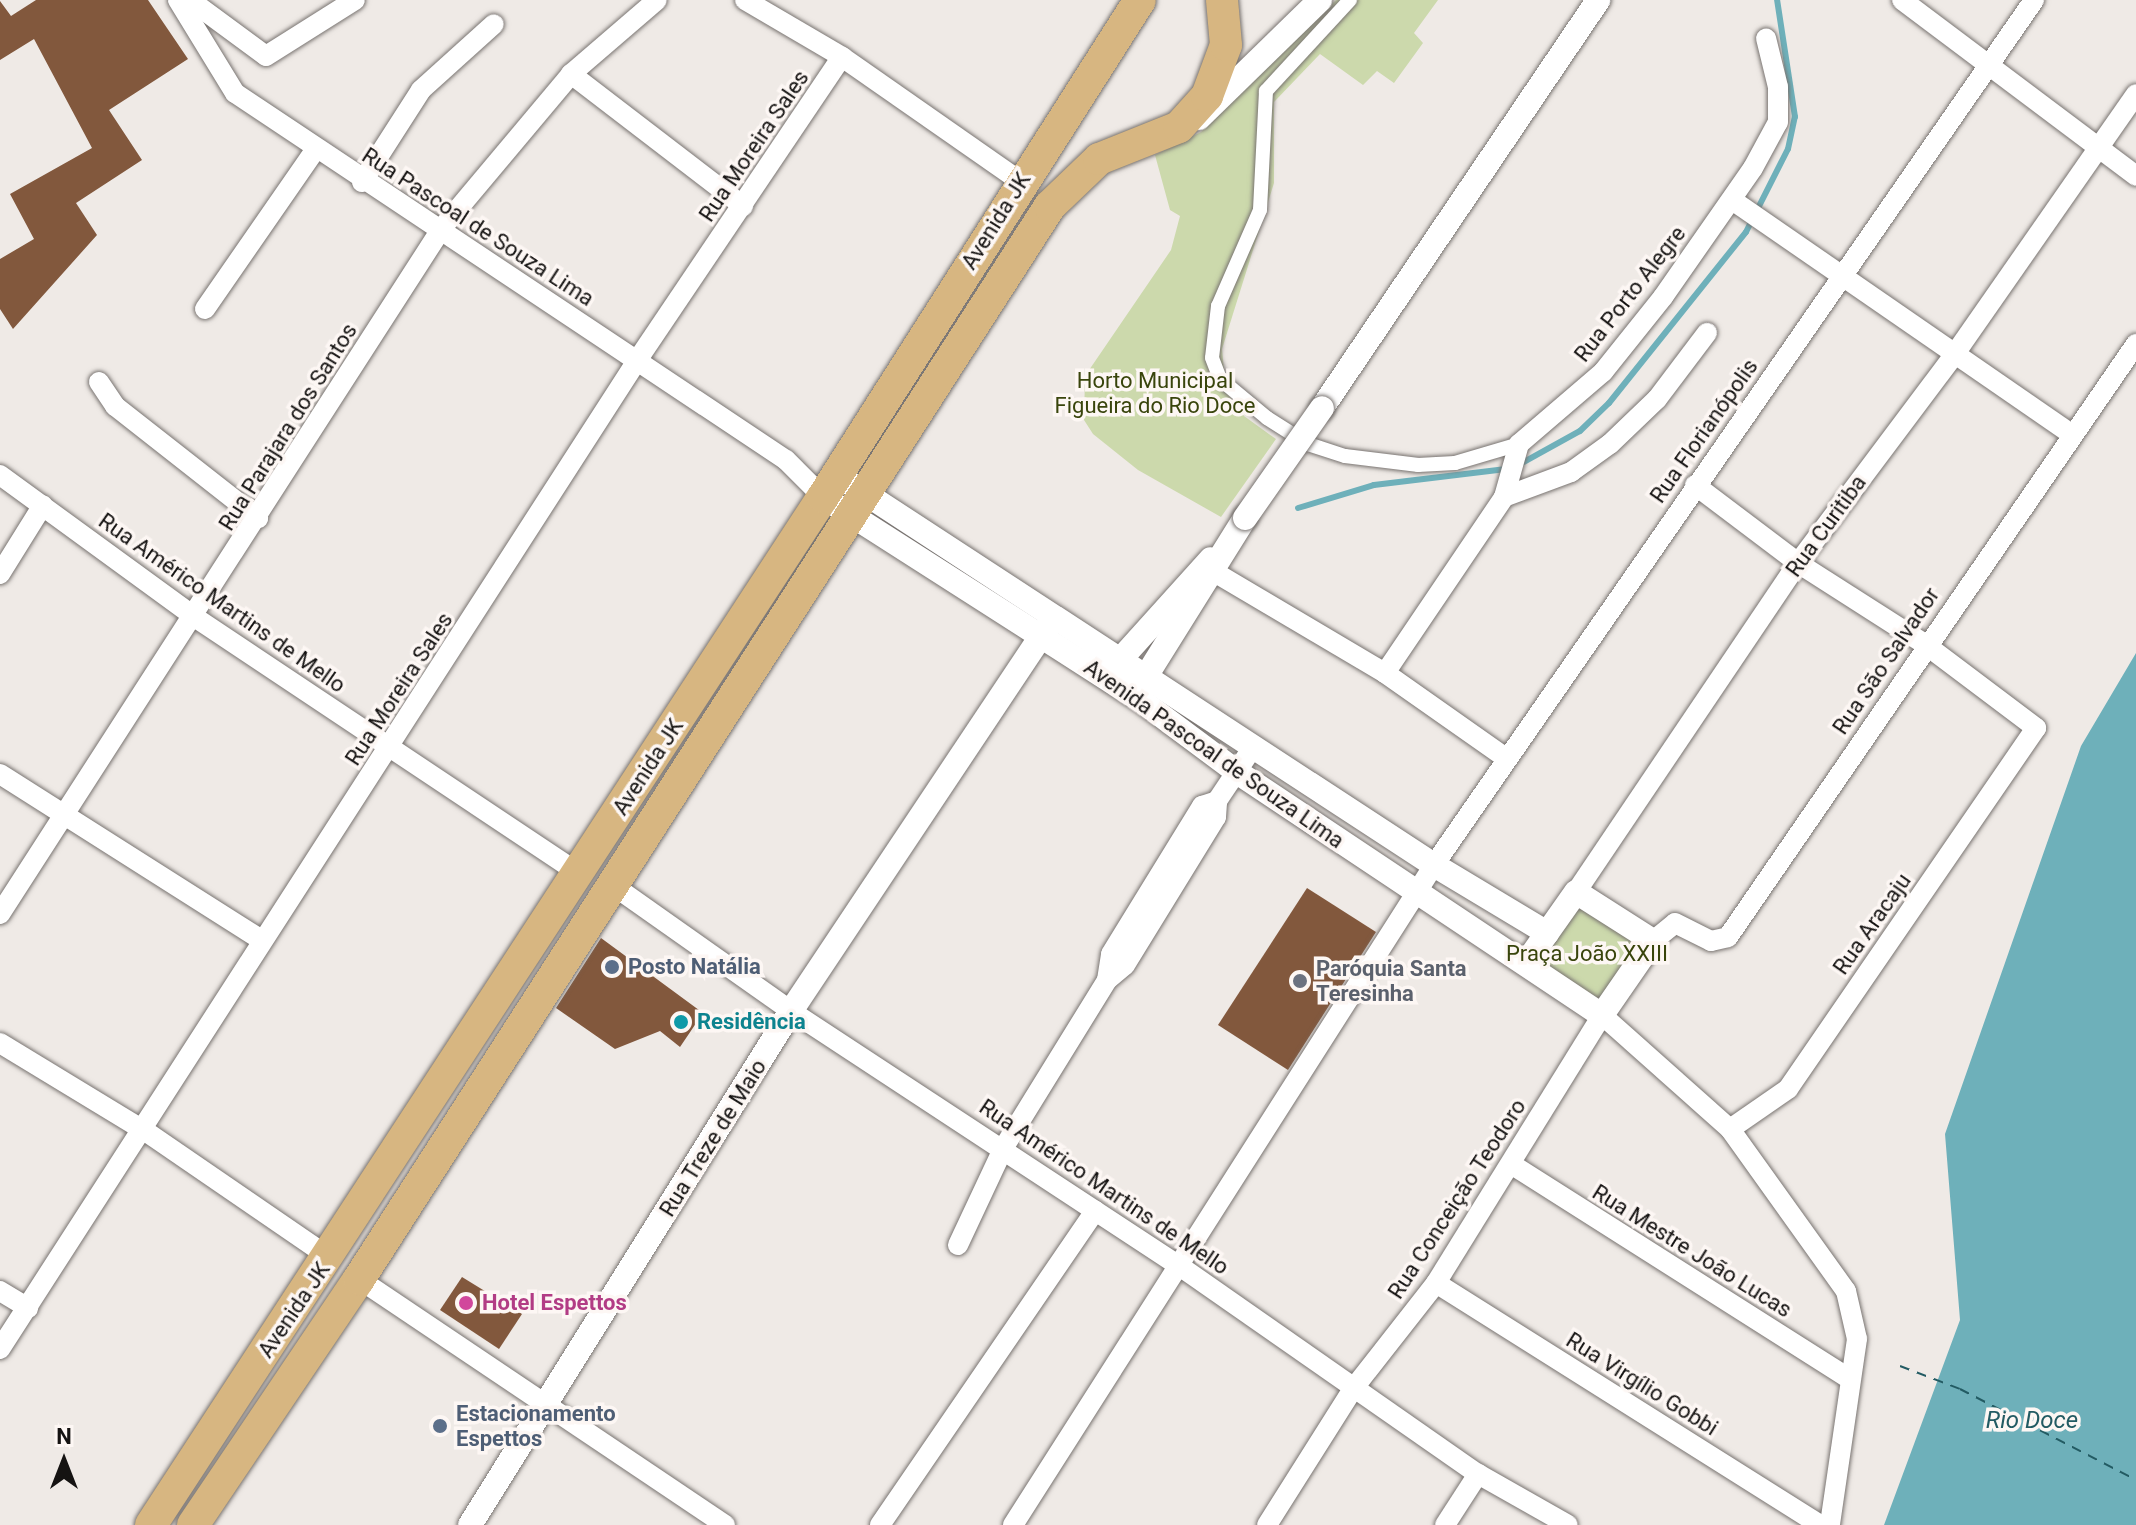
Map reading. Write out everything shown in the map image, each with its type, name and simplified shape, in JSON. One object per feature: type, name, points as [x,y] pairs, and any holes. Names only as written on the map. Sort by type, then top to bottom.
[{"type":"main road","points":[[1179,127],[1207,96],[1217,75],[1226,45],[1222,0]]},
{"type":"main road","name":"Avenida JK","points":[[193,1525],[359,1279],[614,886],[843,494],[1020,181],[1136,2]]},
{"type":"main road","name":"Avenida JK","points":[[151,1525],[579,873],[843,494],[1050,206],[1099,159],[1179,127]]},
{"type":"street","name":"Rua Pascoal de Souza Lima","points":[[178,0],[235,93],[362,182],[442,228],[786,460],[843,494]]},
{"type":"street","points":[[190,0],[266,56],[355,0]]},
{"type":"street","name":"Rua Parajara dos Santos","points":[[1,911],[62,815],[196,618],[442,228],[571,74],[657,0]]},
{"type":"street","points":[[745,0],[842,57],[1020,181]]},
{"type":"street","points":[[1179,127],[1211,110],[1320,0]]},
{"type":"street","points":[[1350,0],[1266,91],[1260,210],[1218,306],[1212,358],[1220,379],[1267,418],[1308,444],[1345,456],[1418,465],[1455,463],[1519,444]]},
{"type":"street","points":[[1142,689],[1224,546],[1322,408],[1598,0]]},
{"type":"street","points":[[1902,0],[2136,176]]},
{"type":"street","name":"Rua Florianópolis","points":[[1013,1525],[1181,1267],[1434,865],[2034,0]]},
{"type":"street","points":[[362,182],[421,90],[494,24]]},
{"type":"street","name":"Rua Porto Alegre","points":[[1519,444],[1603,372],[1732,200],[1778,122],[1778,87],[1766,38]]},
{"type":"street","name":"Rua Moreira Sales","points":[[0,1349],[145,1131],[260,939],[390,748],[638,359],[842,57]]},
{"type":"street","points":[[571,74],[743,206]]},
{"type":"street","name":"Rua Curitiba","points":[[1526,963],[1798,563],[1954,355],[2136,94]]},
{"type":"street","points":[[205,309],[315,150]]},
{"type":"street","points":[[1732,200],[2073,435]]},
{"type":"street","points":[[1504,497],[1571,472],[1610,444],[1657,399],[1707,333]]},
{"type":"street","name":"Rua São Salvador","points":[[1653,941],[1675,923],[1711,941],[1728,937],[2136,344]]},
{"type":"street","points":[[99,382],[115,406],[258,518]]},
{"type":"street","points":[[1385,673],[1504,497],[1519,444]]},
{"type":"street","name":"Rua Américo Martins de Mello","points":[[0,475],[196,618],[579,873]]},
{"type":"street","points":[[1695,485],[1798,563],[1926,645]]},
{"type":"street","name":"Avenida Pascoal de Souza Lima","points":[[843,494],[1142,689],[1253,747],[1434,865],[1547,933]]},
{"type":"street","points":[[0,574],[43,505]]},
{"type":"street","points":[[1209,570],[1385,673],[1506,758]]},
{"type":"street","points":[[1119,661],[1209,570]]},
{"type":"street","name":"Avenida Pascoal de Souza Lima","points":[[1047,627],[1119,661],[1142,689],[1237,772],[1602,1015]]},
{"type":"street","name":"Rua Treze de Maio","points":[[470,1525],[550,1404],[791,1011],[1047,627]]},
{"type":"street","name":"Rua Aracaju","points":[[1730,1129],[1788,1089],[2036,728],[1926,645]]},
{"type":"street","points":[[958,1245],[1004,1147],[1107,980],[1111,954],[1202,806],[1217,801],[1253,747]]},
{"type":"street","points":[[0,774],[260,939]]},
{"type":"street","name":"Rua Américo Martins de Mello","points":[[614,886],[791,1011],[1004,1147],[1181,1267],[1478,1474],[1568,1525]]},
{"type":"street","points":[[1576,892],[1653,941],[1602,1015],[1730,1129],[1846,1291],[1857,1339],[1848,1378],[1830,1525]]},
{"type":"street","name":"Rua Conceição Teodoro","points":[[1267,1525],[1353,1389],[1436,1283],[1602,1015]]},
{"type":"street","points":[[0,1043],[145,1131],[329,1257]]},
{"type":"street","name":"Rua Mestre João Lucas","points":[[1511,1164],[1848,1378]]},
{"type":"street","points":[[880,1525],[1095,1211]]},
{"type":"street","points":[[359,1279],[550,1404],[725,1525]]},
{"type":"street","name":"Rua Virgílio Gobbi","points":[[1436,1283],[1821,1525]]},
{"type":"street","points":[[0,1291],[28,1308]]},
{"type":"street","points":[[1445,1525],[1478,1474]]},
{"type":"green space","name":"Horto Municipal Figueira do Rio Doce","points":[[1336,0],[1438,0],[1414,33],[1423,43],[1394,83],[1377,71],[1363,85],[1320,54],[1274,102],[1274,183],[1222,349],[1226,392],[1244,416],[1276,439],[1221,517],[1138,470],[1093,434],[1084,420],[1085,376],[1171,250],[1180,216],[1170,210],[1155,155],[1201,132]]},
{"type":"green space","name":"Praça João XXIII","points":[[1578,903],[1638,944],[1597,1005],[1536,964]]},
{"type":"water","name":"Rio Doce","points":[[2136,653],[2136,1525],[1884,1525],[1960,1320],[1945,1134],[2081,746]]},
{"type":"building","points":[[36,0],[148,0],[188,59],[109,110],[142,160],[76,203],[97,235],[13,329],[0,309],[0,259],[34,239],[10,194],[92,148],[34,39],[0,60],[0,1],[11,16]]},
{"type":"building","name":"Paróquia Santa Teresinha","points":[[1307,888],[1376,932],[1288,1070],[1218,1025]]},
{"type":"building","name":"Posto Natália","points":[[601,938],[703,1013],[680,1047],[660,1031],[615,1049],[556,1008]]},
{"type":"building","points":[[462,1277],[522,1314],[499,1349],[440,1310]]},
{"type":"waterway","points":[[1520,464],[1580,431],[1609,403],[1746,232],[1788,149],[1795,117],[1777,0]]},
{"type":"waterway","points":[[1298,508],[1374,485],[1506,469]]},
{"type":"ferry route","points":[[1900,1366],[1960,1389],[2136,1480]]},
{"type":"place","name":"Posto Natália","points":[[612,967]]},
{"type":"place","name":"Paróquia Santa Teresinha","points":[[1300,981]]},
{"type":"place","name":"Residência","points":[[681,1022]]},
{"type":"place","name":"Hotel Espettos","points":[[466,1303]]},
{"type":"place","name":"Estacionamento Espettos","points":[[440,1426]]}]
